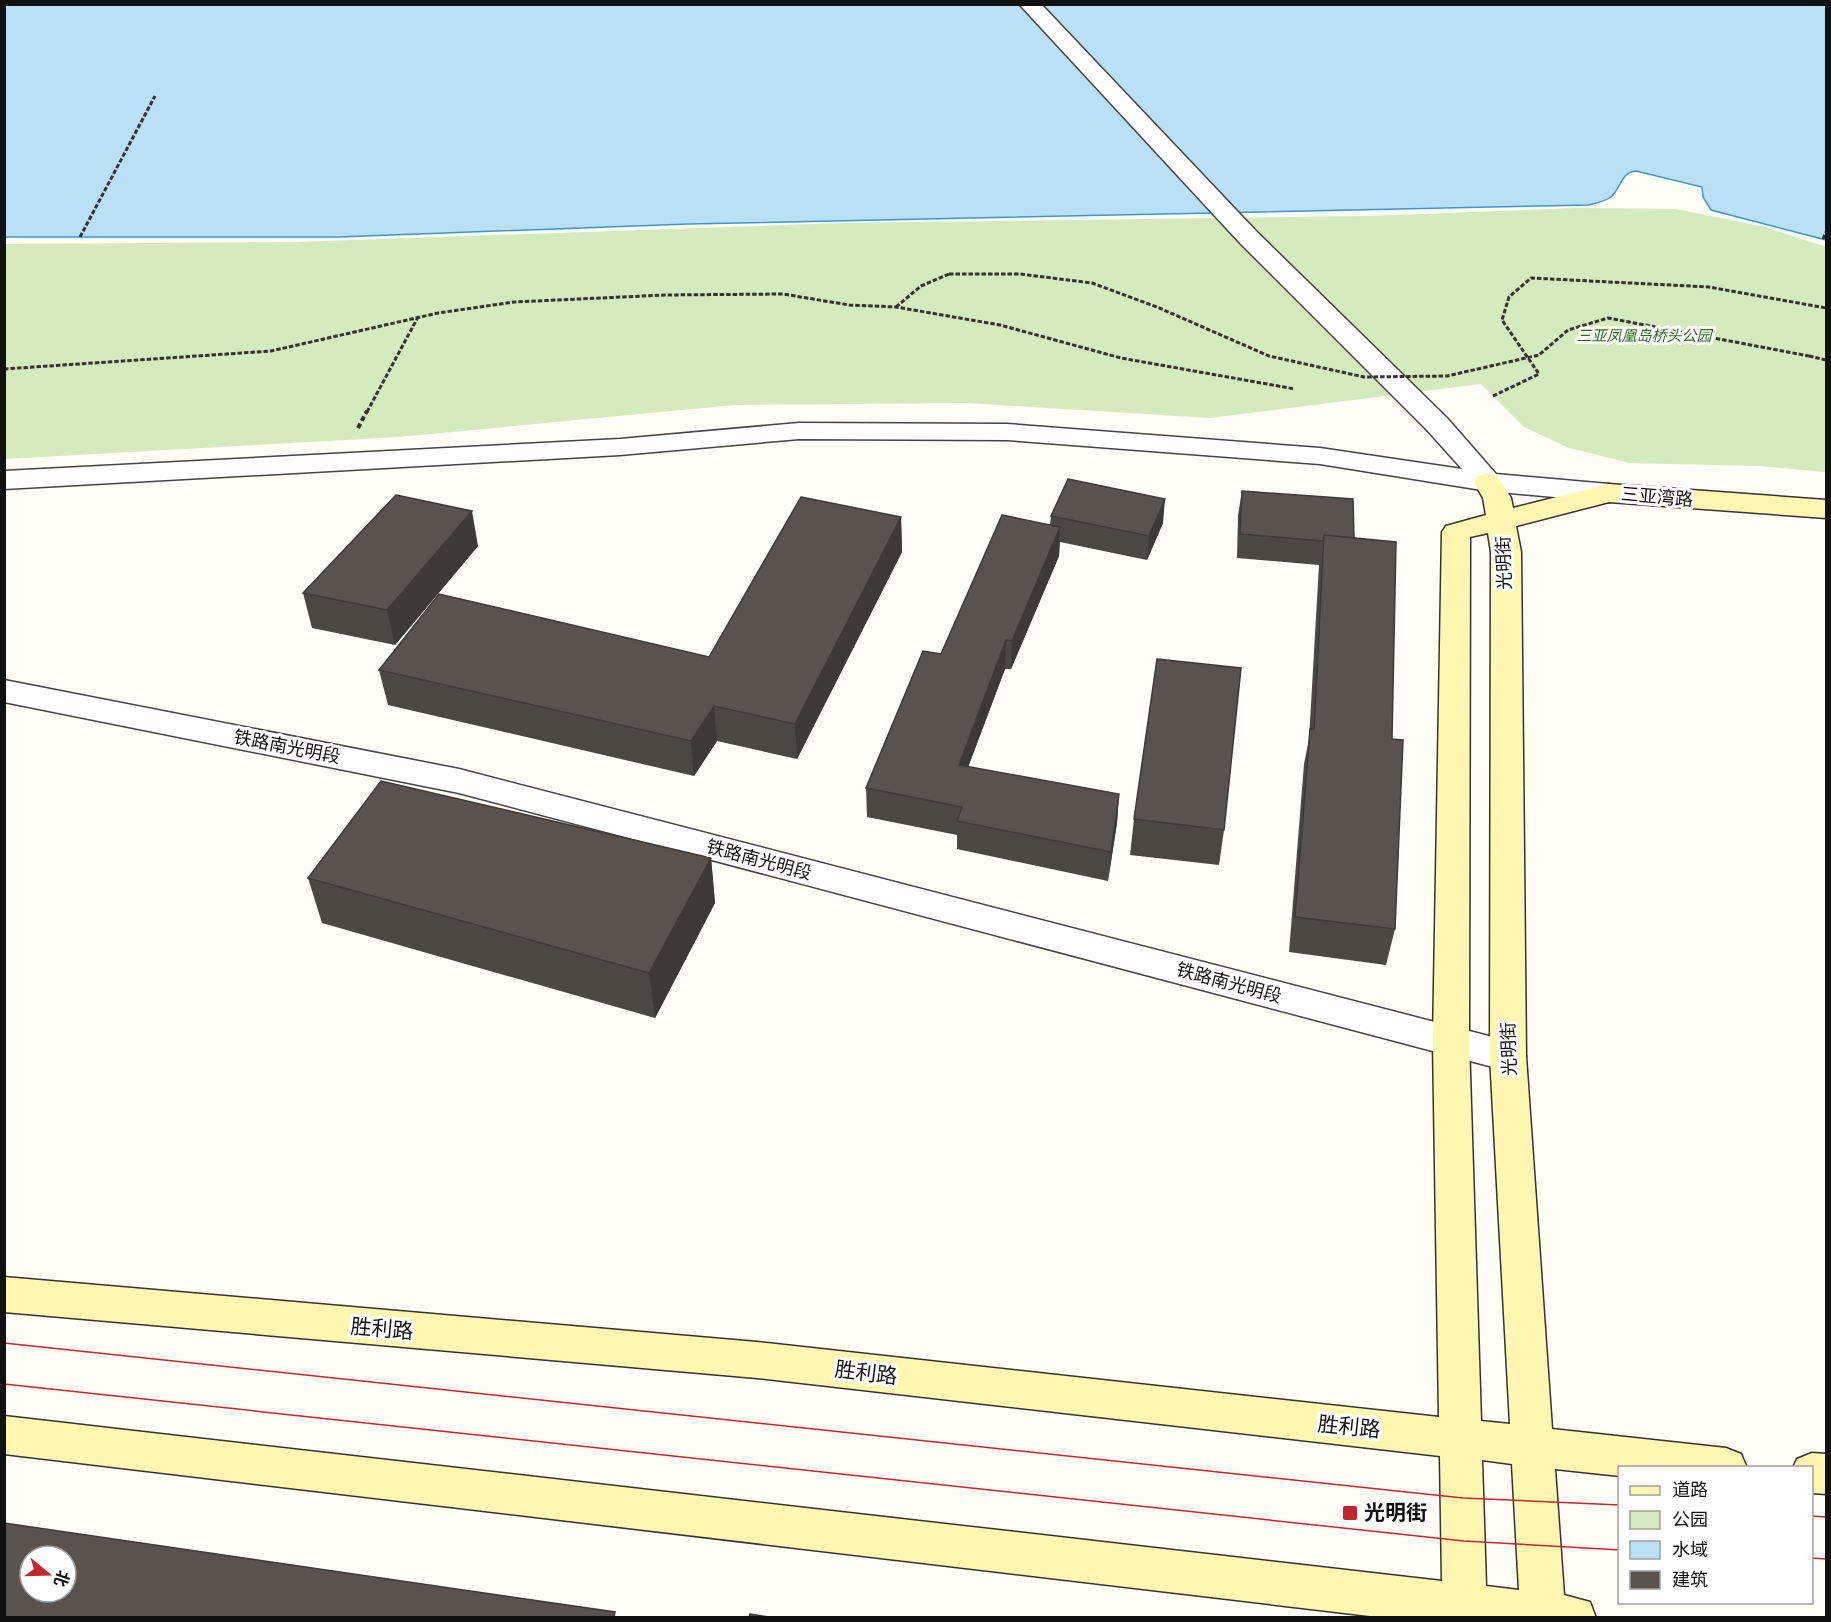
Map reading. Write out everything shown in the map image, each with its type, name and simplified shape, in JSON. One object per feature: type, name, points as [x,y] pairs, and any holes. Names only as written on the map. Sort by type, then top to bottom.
[{"type":"main road","name":"光明街","points":[[1488,482],[1497,498],[1506,552],[1508,1056],[1534,1446],[1553,1616]]},
{"type":"main road","name":"三亚湾路","points":[[1451,1041],[1456,532],[1502,518],[1609,493],[1827,509]]},
{"type":"main road","points":[[1451,1041],[1465,1611]]},
{"type":"main road","name":"胜利路","points":[[4,1294],[244,1317],[757,1360],[1717,1466]]},
{"type":"main road","points":[[4,1435],[1465,1611],[1553,1616]]},
{"type":"street","points":[[1029,4],[1248,237],[1437,424],[1488,482]]},
{"type":"street","points":[[4,480],[620,447],[810,431],[1007,432],[1346,459],[1488,482],[1609,493]]},
{"type":"street","name":"铁路南光明段","points":[[4,691],[459,781],[1508,1056]]},
{"type":"path","points":[[80,237],[155,96]]},
{"type":"path","points":[[1823,239],[1827,232]]},
{"type":"path","points":[[896,307],[911,291],[927,281],[949,273],[1020,274],[1092,283],[1269,356],[1364,377],[1447,376],[1539,355],[1568,330],[1608,318],[1827,360]]},
{"type":"path","points":[[1493,396],[1539,374],[1502,320],[1509,297],[1531,278],[1592,279],[1709,287],[1827,308]]},
{"type":"path","points":[[4,369],[271,351],[418,318],[514,302],[664,295],[783,294],[849,305],[896,307],[1000,325],[1156,365],[1295,389]]},
{"type":"path","points":[[357,429],[418,318]]},
{"type":"green space","name":"三亚凤凰岛桥头公园","points":[[1577,208],[1676,209],[1765,227],[1826,247],[1826,472],[1758,466],[1629,463],[1569,448],[1524,427],[1481,384],[1210,418],[967,403],[734,405],[399,437],[5,459],[5,244],[295,242],[844,223],[1367,216]]},
{"type":"water","points":[[4,5],[1826,5],[1826,240],[1711,210],[1703,197],[1702,187],[1636,171],[1624,177],[1611,197],[1588,205],[688,224],[338,237],[5,237]]},
{"type":"building","points":[[1068,479],[1165,499],[1149,536],[1051,516]]},
{"type":"building","points":[[1242,491],[1353,499],[1354,538],[1324,535],[1323,541],[1240,534]]},
{"type":"building","points":[[396,495],[472,511],[387,610],[303,593]]},
{"type":"building","points":[[801,497],[901,517],[795,724],[714,706],[691,741],[379,670],[439,594],[709,657]]},
{"type":"building","points":[[1002,515],[1060,527],[1012,641],[1006,640],[959,765],[1119,794],[1111,852],[957,821],[962,807],[866,788],[923,651],[941,654]]},
{"type":"building","points":[[1324,535],[1396,542],[1392,739],[1403,740],[1395,929],[1295,917],[1310,729],[1314,729]]},
{"type":"building","points":[[1157,659],[1241,668],[1224,830],[1134,819]]},
{"type":"building","points":[[381,781],[711,858],[649,973],[308,878]]},
{"type":"building","points":[[4,1523],[615,1612],[614,1617],[4,1617]]},
{"type":"building","points":[[750,1614],[769,1617],[749,1617]]},
{"type":"tram line","points":[[4,1343],[1463,1498],[1618,1505]]},
{"type":"tram line","points":[[4,1384],[1464,1541],[1618,1550]]},
{"type":"tram line","points":[[1813,1516],[1826,1517]]},
{"type":"tram line","points":[[1813,1558],[1826,1559]]},
{"type":"place","name":"光明街","points":[[1350,1513]]}]
